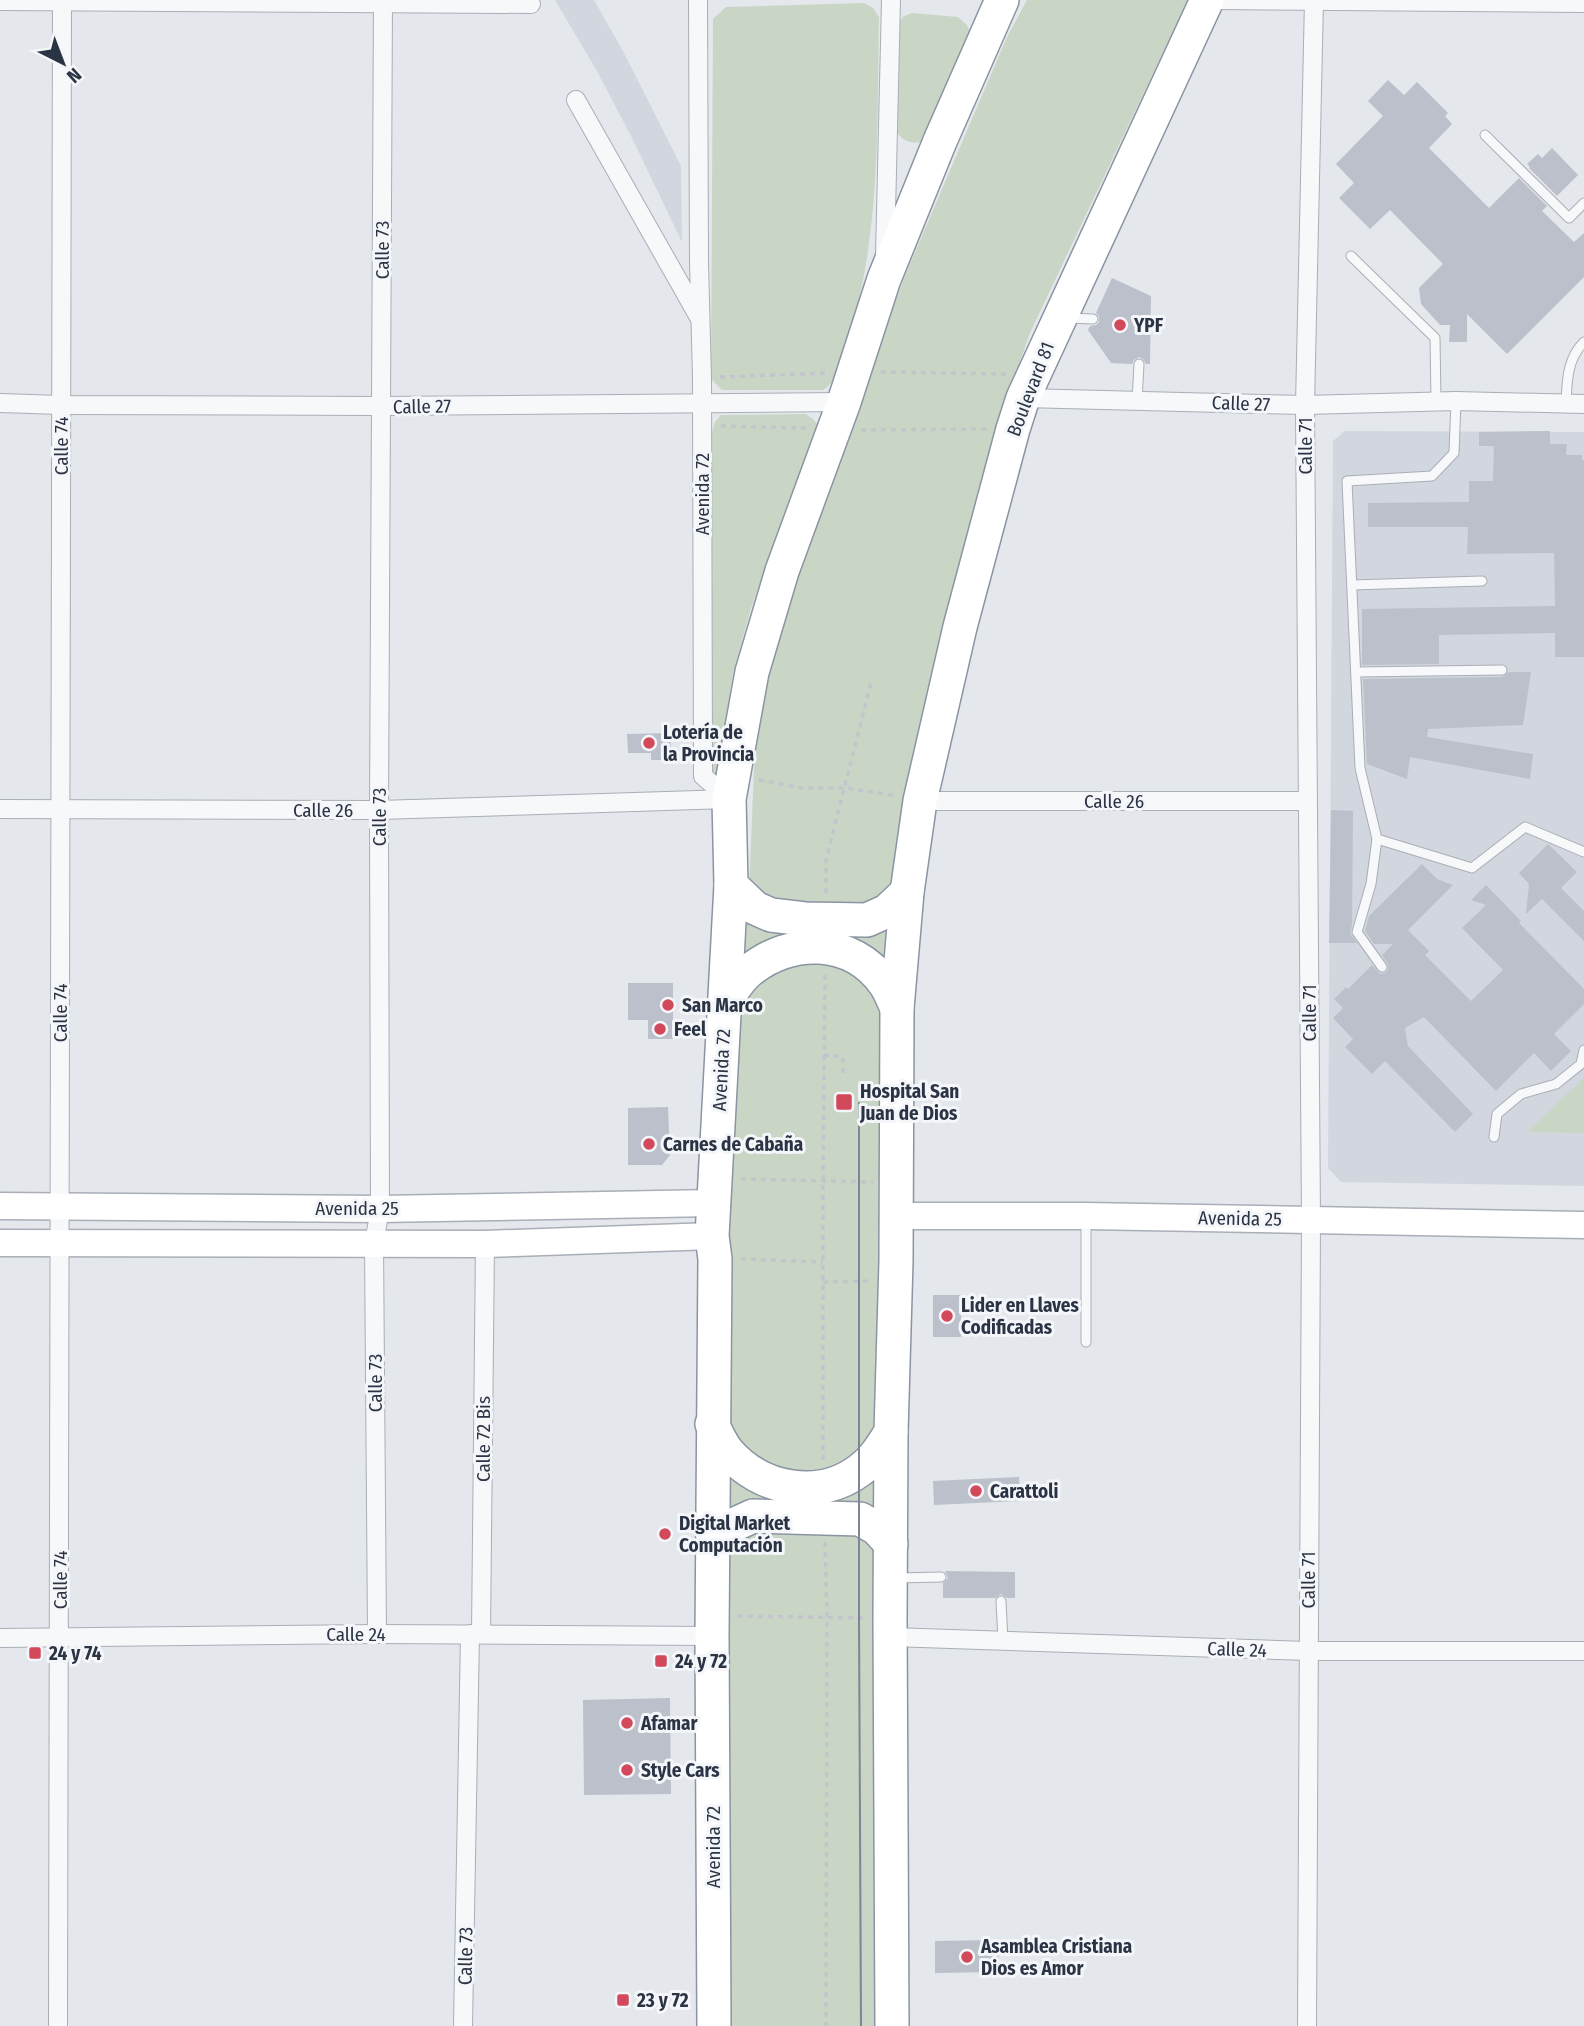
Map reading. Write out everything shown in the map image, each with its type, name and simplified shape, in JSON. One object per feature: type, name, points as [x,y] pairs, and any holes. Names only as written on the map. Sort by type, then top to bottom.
[{"type":"highway","points":[[732,787],[756,660],[782,571],[844,402],[884,279],[940,141],[1003,0]]},
{"type":"highway","name":"Boulevard 81","points":[[920,801],[960,627],[1023,398],[1207,0]]},
{"type":"highway","name":"Avenida 72","points":[[714,2026],[713,1247],[731,885],[732,787]]},
{"type":"highway","points":[[892,2026],[890,1578],[897,1008],[907,892],[920,801]]},
{"type":"highway","points":[[731,885],[755,908],[825,933],[846,953],[864,963],[884,983],[897,1008]]},
{"type":"highway","points":[[725,1001],[747,972],[774,954],[805,946],[825,933],[887,911],[907,892]]},
{"type":"highway","points":[[712,1424],[726,1451],[748,1472],[776,1485],[806,1489],[824,1502],[876,1528],[891,1544]]},
{"type":"highway","points":[[713,1547],[731,1526],[753,1516],[824,1502],[843,1480],[860,1470],[878,1453],[891,1432]]},
{"type":"main road","name":"Avenida 25","points":[[0,1206],[380,1209],[714,1191]]},
{"type":"main road","name":"Avenida 25","points":[[895,1216],[1086,1216],[1584,1225]]},
{"type":"main road","name":"Avenida 25","points":[[0,1243],[713,1247]]},
{"type":"street","name":"Avenida 72","points":[[698,0],[703,776],[732,787]]},
{"type":"street","points":[[884,279],[891,0]]},
{"type":"street","points":[[1216,0],[1584,3]]},
{"type":"street","name":"Calle 71","points":[[1307,2026],[1311,1219],[1305,405],[1314,0]]},
{"type":"street","points":[[0,1],[531,4]]},
{"type":"street","name":"Calle 74","points":[[58,2026],[62,1]]},
{"type":"street","name":"Calle 73","points":[[377,1633],[374,1243],[380,1209],[383,2]]},
{"type":"street","points":[[576,100],[701,322]]},
{"type":"street","name":"Calle 27","points":[[1023,398],[1305,405],[1436,401],[1575,404]]},
{"type":"street","name":"Calle 27","points":[[0,403],[381,406],[844,402]]},
{"type":"street","name":"Calle 26","points":[[0,809],[379,810],[732,787]]},
{"type":"street","name":"Calle 26","points":[[920,801],[1308,801]]},
{"type":"street","name":"Calle 72 Bis","points":[[476,1634],[485,1244]]},
{"type":"street","name":"Calle 24","points":[[0,1638],[476,1634],[712,1626]]},
{"type":"street","name":"Calle 24","points":[[890,1628],[1003,1641],[1308,1651],[1584,1651]]},
{"type":"street","name":"Calle 73","points":[[463,2026],[476,1634]]},
{"type":"lane","points":[[1485,135],[1570,218],[1584,204]]},
{"type":"lane","points":[[1352,256],[1435,338],[1436,401]]},
{"type":"lane","points":[[1059,318],[1093,319]]},
{"type":"lane","points":[[1575,404],[1567,377],[1570,364],[1584,342]]},
{"type":"lane","points":[[1137,401],[1139,364]]},
{"type":"lane","points":[[1382,967],[1357,932],[1371,884],[1377,839],[1360,768],[1347,481],[1432,476],[1454,453],[1455,401]]},
{"type":"lane","points":[[1352,586],[1482,581]]},
{"type":"lane","points":[[1356,672],[1502,670]]},
{"type":"lane","points":[[1377,839],[1472,868],[1525,827],[1584,852]]},
{"type":"lane","points":[[1494,1137],[1497,1114],[1521,1094],[1556,1084],[1581,1064],[1584,1050]]},
{"type":"lane","points":[[1086,1216],[1086,1342]]},
{"type":"lane","points":[[890,1578],[941,1577]]},
{"type":"lane","points":[[1001,1601],[1003,1641]]},
{"type":"path","points":[[826,2026],[827,1618],[822,1181],[826,860],[872,679]]},
{"type":"path","points":[[732,787],[845,788],[920,801]]},
{"type":"path","points":[[824,1055],[843,1057],[843,1074],[846,1074]]},
{"type":"path","points":[[714,1191],[822,1181],[896,1182]]},
{"type":"path","points":[[713,1247],[823,1262]]},
{"type":"path","points":[[824,1282],[873,1281]]},
{"type":"path","points":[[712,1626],[827,1618],[890,1628]]},
{"type":"shaded area","points":[[555,0],[594,0],[624,53],[681,166],[682,242],[597,71]]},
{"type":"shaded area","points":[[1345,431],[1584,432],[1584,1186],[1341,1182],[1328,1168],[1333,441]]},
{"type":"green space","points":[[1027,0],[1190,0],[1030,333],[1000,418],[896,892],[875,909],[764,907],[749,890],[756,721],[773,644],[904,278],[1007,37]]},
{"type":"green space","points":[[864,3],[873,8],[879,17],[875,180],[872,220],[859,300],[840,368],[823,390],[722,390],[711,379],[713,19],[726,7]]},
{"type":"green space","points":[[912,13],[958,17],[967,25],[972,38],[923,142],[918,143],[907,141],[895,130],[896,25],[904,16]]},
{"type":"green space","points":[[806,414],[818,425],[751,608],[733,673],[721,770],[714,775],[710,771],[712,432],[721,415]]},
{"type":"green space","points":[[744,916],[892,920],[890,969],[872,952],[741,961]]},
{"type":"green space","points":[[789,959],[851,967],[880,1002],[886,1029],[878,1417],[871,1439],[861,1454],[811,1478],[758,1465],[731,1429],[728,1412],[728,1165],[737,1021],[746,992]]},
{"type":"green space","points":[[1584,1078],[1584,1133],[1527,1132]]},
{"type":"green space","points":[[728,1470],[738,1481],[879,1470],[879,1518],[728,1517]]},
{"type":"green space","points":[[855,1527],[875,1542],[878,1705],[875,2026],[728,2026],[728,1555],[743,1530]]},
{"type":"building","points":[[1388,80],[1404,95],[1417,82],[1448,113],[1445,116],[1452,124],[1429,148],[1489,208],[1519,178],[1547,206],[1542,211],[1574,242],[1584,233],[1584,277],[1507,354],[1467,314],[1467,342],[1449,342],[1450,325],[1440,325],[1421,304],[1419,288],[1443,264],[1390,210],[1370,229],[1339,198],[1354,183],[1336,164],[1383,116],[1368,101]]},
{"type":"building","points":[[1552,148],[1578,175],[1557,196],[1527,164],[1538,154],[1542,158]]},
{"type":"building","name":"YPF","points":[[1112,278],[1151,296],[1150,364],[1146,364],[1139,357],[1132,364],[1111,363],[1088,330],[1099,322],[1096,313]]},
{"type":"building","points":[[1550,431],[1550,444],[1567,444],[1566,455],[1582,455],[1584,460],[1584,657],[1555,657],[1555,633],[1439,635],[1439,664],[1362,665],[1362,609],[1555,606],[1554,553],[1467,554],[1468,527],[1368,527],[1368,503],[1469,502],[1469,481],[1493,481],[1494,446],[1479,446],[1479,432]]},
{"type":"building","points":[[1509,672],[1531,672],[1523,725],[1428,729],[1427,737],[1533,754],[1530,779],[1410,757],[1407,779],[1367,764],[1363,679],[1502,677]]},
{"type":"building","name":"Lotería de la Provincia","points":[[670,733],[671,753],[664,760],[651,760],[651,753],[628,753],[627,734]]},
{"type":"building","points":[[1331,810],[1353,811],[1350,933],[1357,943],[1329,943]]},
{"type":"building","points":[[1548,844],[1577,872],[1561,888],[1584,911],[1584,941],[1542,899],[1526,914],[1529,884],[1519,873]]},
{"type":"building","points":[[1422,864],[1437,879],[1453,885],[1408,930],[1429,951],[1425,955],[1471,1001],[1503,970],[1462,928],[1486,905],[1471,900],[1486,885],[1584,989],[1584,1004],[1554,1034],[1571,1051],[1551,1071],[1534,1053],[1496,1091],[1424,1017],[1405,1028],[1408,1046],[1473,1114],[1455,1132],[1385,1061],[1372,1074],[1345,1047],[1353,1039],[1333,1018],[1343,1008],[1334,999],[1346,987],[1348,989],[1372,965],[1380,974],[1388,970],[1388,964],[1382,955],[1393,944],[1374,944],[1365,931],[1369,916]]},
{"type":"building","points":[[628,983],[673,983],[673,1039],[648,1039],[648,1020],[628,1020]]},
{"type":"building","points":[[668,1107],[670,1155],[662,1165],[628,1165],[628,1108]]},
{"type":"building","name":"Lider en Llaves Codificadas","points":[[933,1295],[961,1295],[961,1337],[933,1337]]},
{"type":"building","name":"Carattoli","points":[[1019,1477],[1020,1501],[934,1505],[933,1481]]},
{"type":"building","points":[[945,1571],[1015,1572],[1015,1598],[1007,1598],[1001,1594],[995,1598],[943,1598],[943,1583],[948,1578]]},
{"type":"building","points":[[670,1698],[671,1794],[584,1795],[583,1700]]},
{"type":"building","name":"Asamblea Cristiana Dios es Amor","points":[[998,1940],[999,1972],[935,1973],[935,1941]]},
{"type":"tram line","points":[[859,1103],[861,2026]]},
{"type":"place","name":"YPF","points":[[1120,325]]},
{"type":"place","name":"Lotería de la Provincia","points":[[649,743]]},
{"type":"place","name":"San Marco","points":[[668,1005]]},
{"type":"place","name":"Feel","points":[[660,1029]]},
{"type":"place","name":"Hospital San Juan de Dios","points":[[844,1102]]},
{"type":"place","name":"Carnes de Cabaña","points":[[649,1144]]},
{"type":"place","name":"Lider en Llaves Codificadas","points":[[947,1316]]},
{"type":"place","name":"Carattoli","points":[[976,1491]]},
{"type":"place","name":"Digital Market Computación","points":[[665,1534]]},
{"type":"place","name":"24 y 74","points":[[35,1653]]},
{"type":"place","name":"24 y 72","points":[[661,1661]]},
{"type":"place","name":"Afamar","points":[[627,1723]]},
{"type":"place","name":"Style Cars","points":[[627,1770]]},
{"type":"place","name":"Asamblea Cristiana Dios es Amor","points":[[967,1957]]},
{"type":"place","name":"23 y 72","points":[[623,2000]]}]
